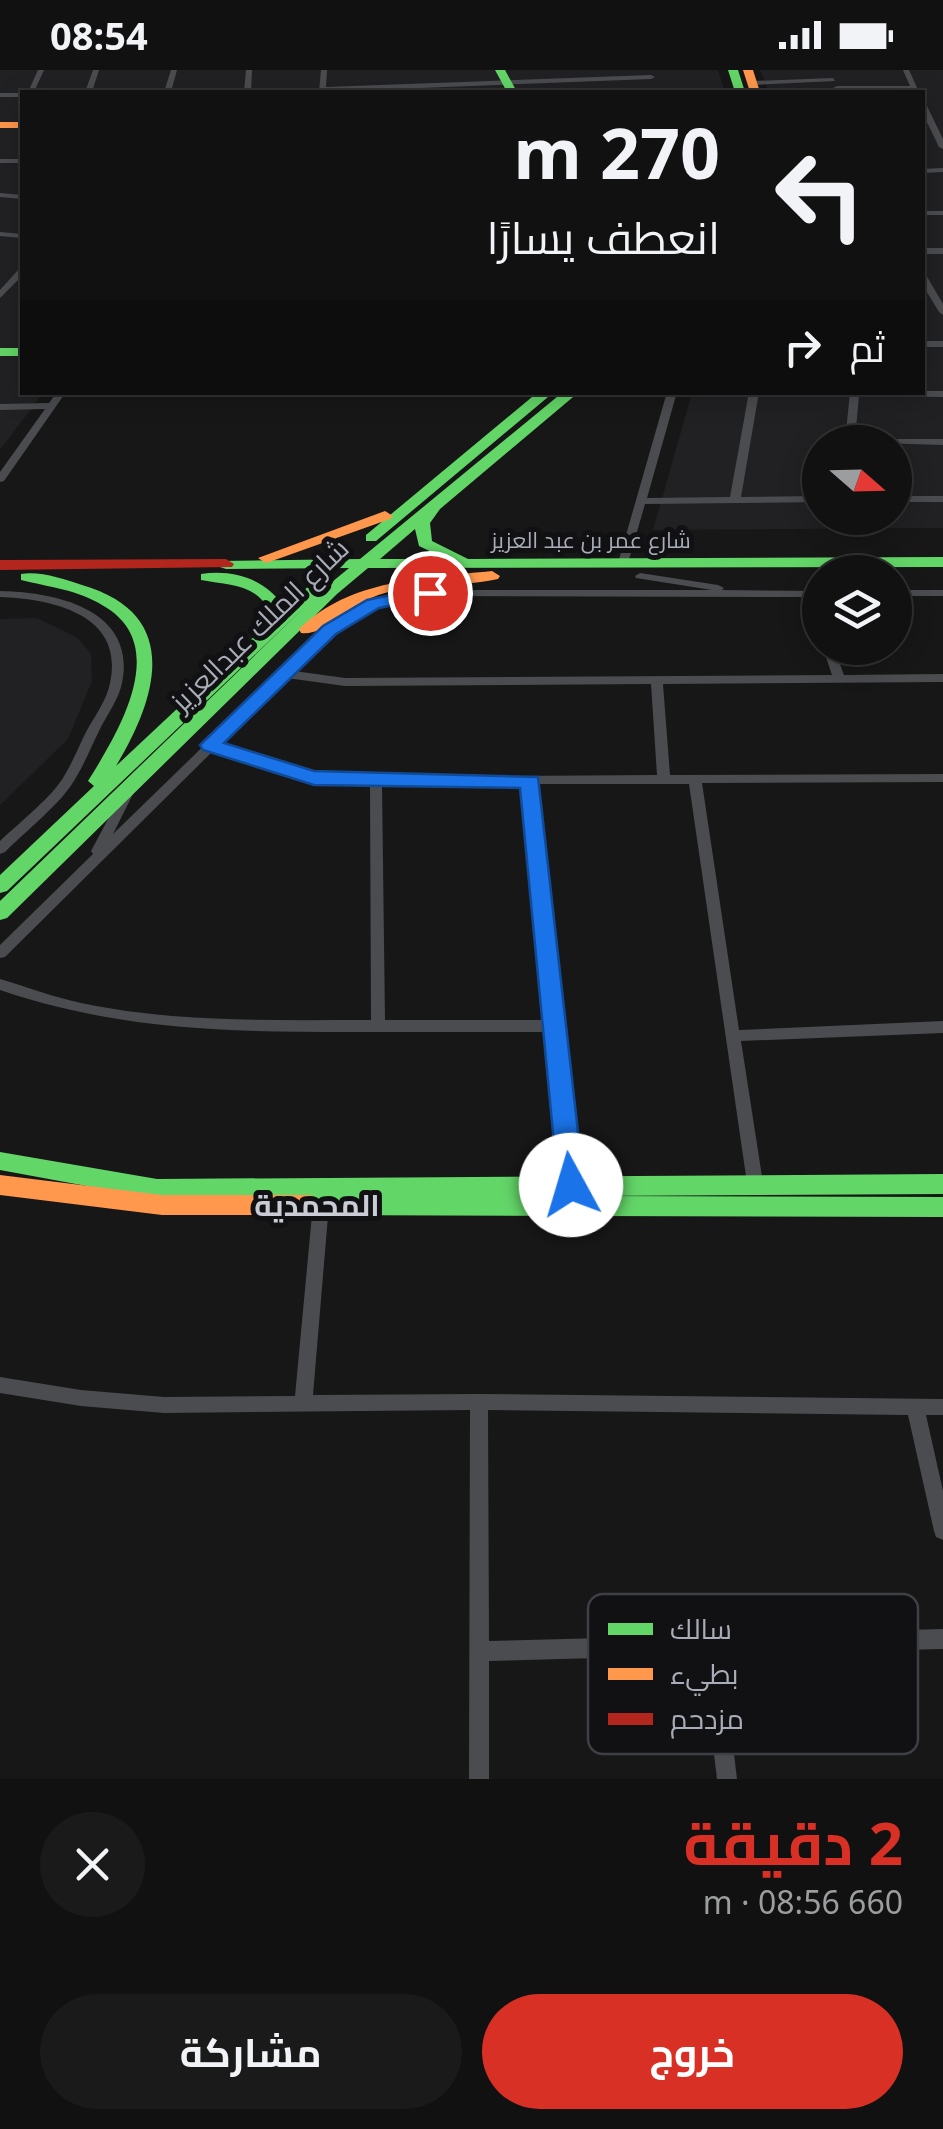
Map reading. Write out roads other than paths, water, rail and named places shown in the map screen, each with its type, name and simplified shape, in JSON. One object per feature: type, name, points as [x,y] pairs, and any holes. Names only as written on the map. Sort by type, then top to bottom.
[{"type":"street","points":[[386,86],[387,70]]},
{"type":"street","points":[[733,70],[749,84],[916,90],[906,70]]},
{"type":"street","points":[[828,70],[836,87]]},
{"type":"street","points":[[335,90],[650,73]]},
{"type":"street","points":[[925,110],[943,146]]},
{"type":"street","points":[[0,161],[19,161]]},
{"type":"street","points":[[0,175],[19,161]]},
{"type":"street","points":[[0,295],[20,273]]},
{"type":"street","points":[[0,278],[14,280]]},
{"type":"street","points":[[928,295],[943,312]]},
{"type":"street","points":[[0,478],[60,395]]},
{"type":"street","points":[[496,454],[490,449],[491,444],[545,395]]},
{"type":"street","name":"شارع الملك عبدالعزيز","points":[[0,886],[344,570],[545,395]]},
{"type":"street","name":"شارع الملك عبدالعزيز","points":[[431,496],[496,454],[568,395]]},
{"type":"street","points":[[671,395],[640,501],[632,570],[744,594]]},
{"type":"street","points":[[735,498],[753,395]]},
{"type":"street","points":[[851,425],[854,395]]},
{"type":"street","points":[[0,407],[52,406]]},
{"type":"street","points":[[912,442],[943,442]]},
{"type":"street","points":[[232,564],[265,559],[365,526],[431,496]]},
{"type":"street","points":[[431,496],[422,523],[425,542],[450,556],[493,570]]},
{"type":"street","points":[[640,501],[802,499]]},
{"type":"street","points":[[912,499],[943,499]]},
{"type":"street","name":"شارع عمر بن عبد العزيز","points":[[0,577],[24,585],[344,570],[632,570],[943,562]]},
{"type":"street","name":"شارع عمر بن عبد العزيز","points":[[0,564],[232,564],[344,570]]},
{"type":"street","points":[[266,644],[366,594],[493,570]]},
{"type":"street","name":"شارع عمر بن عبد العزيز","points":[[632,570],[802,587]]},
{"type":"street","points":[[912,576],[943,576]]},
{"type":"street","points":[[207,577],[256,585],[272,596],[274,614],[266,644]]},
{"type":"street","points":[[0,592],[24,585],[76,586],[111,602],[135,625],[147,652],[145,686],[121,743],[62,826]]},
{"type":"street","points":[[0,849],[65,785],[120,671],[117,648],[96,620],[24,585]]},
{"type":"street","points":[[0,953],[329,630],[374,604],[430,593],[744,594],[802,589]]},
{"type":"street","points":[[912,593],[943,593]]},
{"type":"street","name":"شارع الملك عبدالعزيز","points":[[0,912],[131,786],[266,644]]},
{"type":"street","points":[[834,665],[839,679]]},
{"type":"street","points":[[284,674],[345,682],[943,678]]},
{"type":"street","points":[[657,680],[664,782]]},
{"type":"street","points":[[210,745],[314,778],[376,782],[943,778]]},
{"type":"street","points":[[695,781],[755,1184]]},
{"type":"street","points":[[376,782],[378,1026]]},
{"type":"street","points":[[530,782],[571,1185]]},
{"type":"street","points":[[91,865],[131,786]]},
{"type":"street","points":[[0,984],[46,1002],[122,1018],[196,1026],[555,1026]]},
{"type":"street","points":[[733,1036],[943,1027]]},
{"type":"street","points":[[0,1161],[158,1189],[943,1184]]},
{"type":"street","points":[[0,1185],[162,1204],[943,1207]]},
{"type":"street","points":[[303,1404],[321,1204]]},
{"type":"street","points":[[0,1385],[81,1398],[164,1405],[479,1402],[943,1406]]},
{"type":"street","points":[[479,1402],[479,1779]]},
{"type":"street","points":[[915,1407],[943,1531]]},
{"type":"street","points":[[918,1640],[943,1639]]},
{"type":"street","points":[[479,1650],[588,1648]]},
{"type":"street","points":[[724,1754],[727,1779]]},
{"type":"district","name":"المحمدية","points":[[317,1204]]}]
